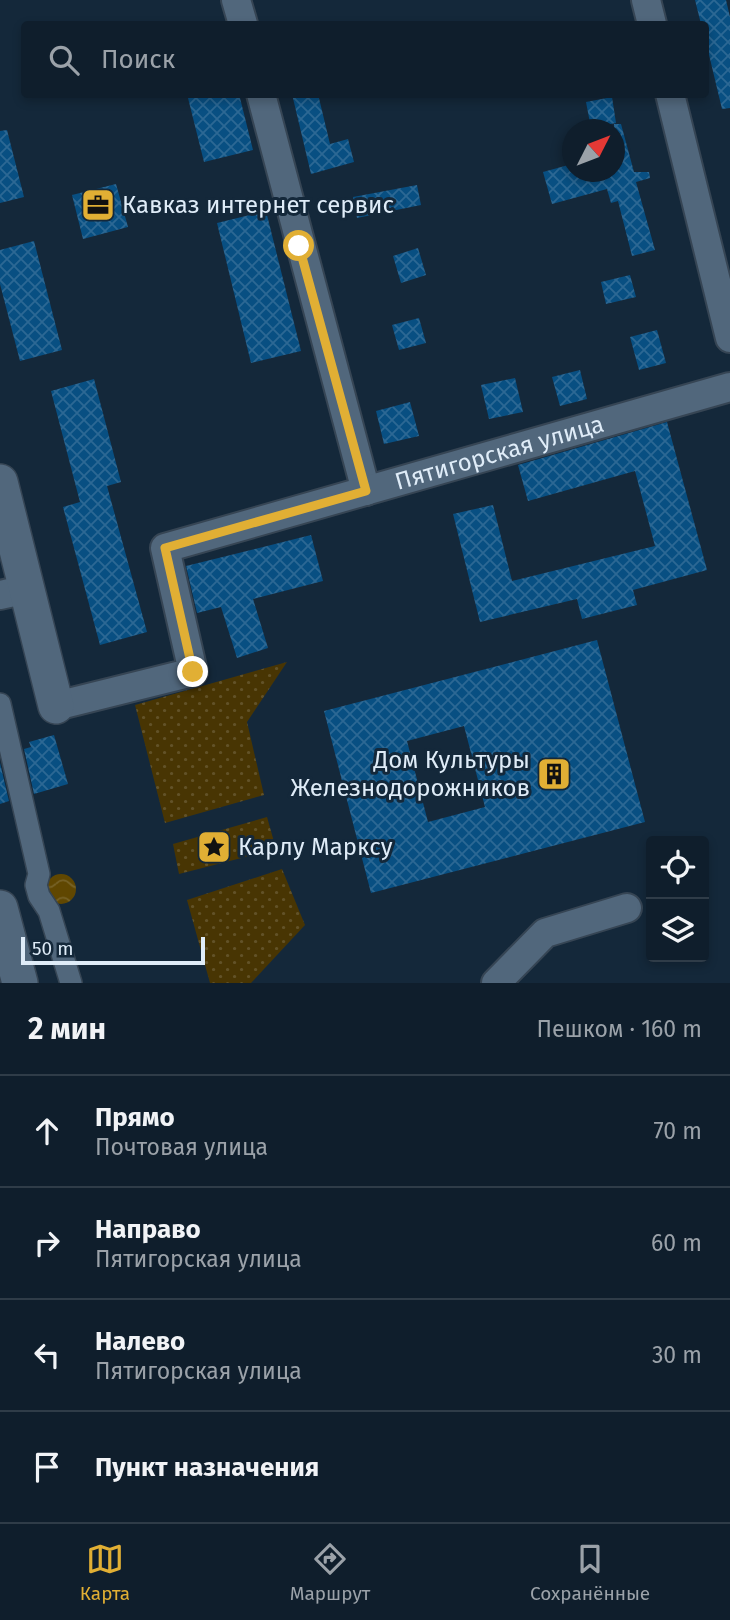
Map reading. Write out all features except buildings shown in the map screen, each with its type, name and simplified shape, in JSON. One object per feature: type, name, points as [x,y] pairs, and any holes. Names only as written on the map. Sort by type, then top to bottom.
[{"type":"street","points":[[236,0],[242,21]]},
{"type":"street","points":[[646,0],[651,21]]},
{"type":"street","points":[[262,98],[366,491]]},
{"type":"street","points":[[671,98],[730,338]]},
{"type":"street","name":"Пятигорская улица","points":[[56,706],[193,672],[165,548],[730,387]]},
{"type":"street","points":[[0,482],[13,592],[56,706]]},
{"type":"street","points":[[0,704],[39,873],[36,885],[39,896],[49,911],[71,983]]},
{"type":"street","points":[[0,908],[20,983]]},
{"type":"street","points":[[496,983],[544,933],[627,908]]},
{"type":"shaded area","points":[[287,662],[247,722],[264,795],[165,823],[135,705]]},
{"type":"shaded area","points":[[267,817],[276,849],[179,874],[173,844]]},
{"type":"shaded area","points":[[282,869],[305,925],[251,983],[210,983],[187,900]]},
{"type":"water","points":[[61,874],[72,878],[76,889],[72,900],[61,904],[50,900],[46,889],[50,878]]},
{"type":"place","name":"Кавказ интернет сервис","points":[[98,205]]},
{"type":"place","name":"Дом Культуры Железнодорожников","points":[[554,774]]},
{"type":"place","name":"Карлу Марксу","points":[[214,847]]},
{"type":"route","points":[[193,672],[165,548],[366,491],[299,246]]}]
